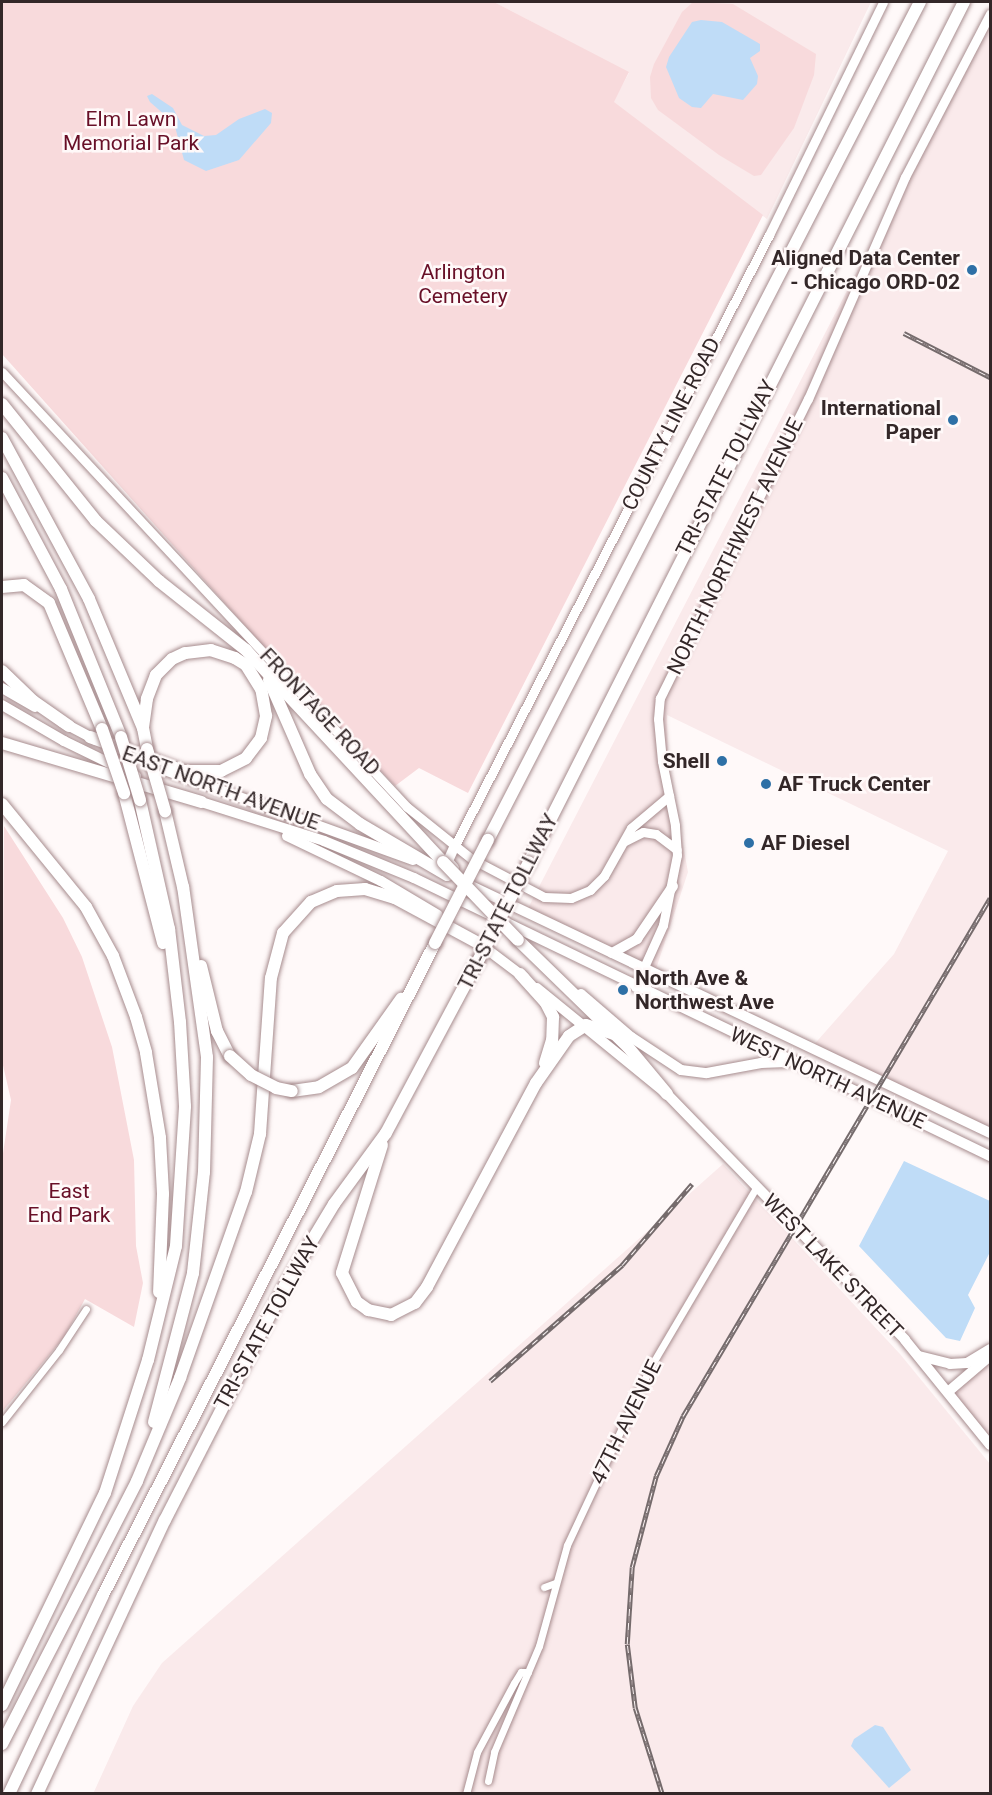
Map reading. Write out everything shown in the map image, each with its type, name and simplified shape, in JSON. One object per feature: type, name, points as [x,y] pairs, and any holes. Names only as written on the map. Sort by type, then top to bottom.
[{"type":"highway","name":"TRI-STATE TOLLWAY","points":[[9,1794],[62,1677],[435,942],[920,2]]},
{"type":"highway","name":"TRI-STATE TOLLWAY","points":[[38,1794],[100,1654],[284,1287],[334,1204],[386,1133],[478,961],[964,2]]},
{"type":"highway","points":[[2,404],[73,495],[124,549],[246,650],[448,868],[616,1035],[668,1094]]},
{"type":"highway","points":[[2,438],[89,599],[143,728],[217,1031],[230,1056],[250,1075],[292,1091],[319,1087],[352,1068],[421,971]]},
{"type":"highway","points":[[2,478],[61,589],[121,737],[140,800],[169,929],[180,1022],[185,1106],[176,1246],[156,1325],[105,1493],[2,1705]]},
{"type":"highway","points":[[2,587],[24,585],[49,603],[102,729],[124,793],[148,876],[180,1022]]},
{"type":"highway","points":[[90,737],[184,771],[221,771],[246,758],[261,738],[266,716],[261,689],[246,665],[235,658],[211,650],[185,653],[172,658],[156,675],[147,699],[143,728]]},
{"type":"highway","points":[[246,650],[278,694],[310,774],[327,799],[360,824],[448,868]]},
{"type":"highway","points":[[2,671],[33,701],[69,726]]},
{"type":"highway","points":[[2,743],[201,802]]},
{"type":"highway","points":[[2,804],[86,907],[113,956],[136,1017],[146,1053],[160,1138],[163,1204],[156,1325]]},
{"type":"highway","points":[[137,1481],[177,1347],[193,1273],[204,1172],[207,1057],[183,887]]},
{"type":"highway","points":[[2,1744],[137,1481],[180,1378],[255,1162],[271,978],[283,933],[311,902],[337,891],[365,889],[401,901],[482,945]]},
{"type":"highway","points":[[520,974],[546,1003],[553,1017],[552,1040],[536,1083]]},
{"type":"highway","points":[[386,1133],[342,1273],[357,1302],[368,1310],[391,1315],[416,1303],[427,1287],[536,1083],[569,1036],[586,1025],[616,1035]]},
{"type":"main road","name":"EAST NORTH AVENUE","points":[[2,687],[90,737],[178,777],[448,868]]},
{"type":"main road","name":"EAST NORTH AVENUE","points":[[2,705],[97,759],[201,802],[351,851],[439,889]]},
{"type":"main road","name":"WEST LAKE STREET","points":[[226,810],[381,881],[482,945],[586,1025],[668,1094],[757,1186],[919,1356],[990,1445]]},
{"type":"main road","points":[[448,868],[448,861],[455,845]]},
{"type":"main road","name":"WEST NORTH AVENUE","points":[[448,868],[612,952],[990,1133]]},
{"type":"main road","points":[[612,952],[637,939],[673,885]]},
{"type":"main road","name":"WEST NORTH AVENUE","points":[[439,889],[635,987],[990,1156]]},
{"type":"main road","points":[[519,938],[631,1037],[681,1070],[707,1073],[769,1062],[797,1064]]},
{"type":"main road","points":[[919,1356],[950,1364],[967,1363],[990,1349]]},
{"type":"main road","points":[[949,1391],[990,1355]]},
{"type":"street","name":"COUNTY LINE ROAD","points":[[455,845],[769,235],[883,2]]},
{"type":"street","name":"NORTH NORTHWEST AVENUE","points":[[635,987],[663,925],[673,885],[677,850],[658,723],[660,698],[820,374],[905,177],[990,14]]},
{"type":"street","name":"FRONTAGE ROAD","points":[[2,372],[407,807],[455,845],[507,880],[544,897],[571,898],[591,890],[631,828],[669,796]]},
{"type":"street","points":[[625,840],[643,832],[656,834],[677,850]]},
{"type":"street","name":"47TH AVENUE","points":[[488,1781],[494,1752],[539,1646],[567,1545],[651,1366],[757,1186]]},
{"type":"street","points":[[2,1422],[59,1350],[86,1309]]},
{"type":"street","points":[[544,1587],[555,1583]]},
{"type":"street","name":"47TH AVENUE","points":[[466,1794],[477,1752],[521,1672],[528,1672]]},
{"type":"shaded area","points":[[494,2],[871,2],[767,219],[613,102],[629,73]]},
{"type":"shaded area","points":[[990,14],[990,1133],[811,1048],[894,954],[948,851],[667,715],[668,764],[688,872],[655,972],[526,912]]},
{"type":"shaded area","points":[[723,1164],[900,1354],[990,1464],[990,1793],[93,1794],[133,1706],[162,1663]]},
{"type":"shaded area","points":[[990,1355],[990,1445],[949,1391]]},
{"type":"green space","name":"Arlington Cemetery","points":[[2,2],[494,2],[629,72],[614,102],[763,215],[468,793],[419,768],[395,786],[255,637],[2,354]]},
{"type":"green space","points":[[693,2],[733,4],[816,54],[814,75],[794,128],[761,175],[754,176],[719,155],[658,110],[651,98],[650,77],[654,64],[682,12]]},
{"type":"green space","name":"East End Park","points":[[4,826],[63,918],[82,957],[112,1047],[134,1160],[136,1246],[143,1283],[134,1327],[85,1299],[64,1337],[2,1412],[2,1160],[11,1100],[2,1061]]},
{"type":"water","points":[[701,20],[722,22],[760,44],[760,51],[750,58],[758,76],[757,84],[743,100],[713,94],[701,108],[692,107],[679,98],[666,67],[669,57],[692,22]]},
{"type":"water","points":[[152,94],[173,108],[182,125],[204,136],[216,135],[239,119],[265,109],[272,113],[271,123],[239,160],[206,171],[184,160],[174,123],[150,102],[147,96]]},
{"type":"water","points":[[904,1161],[990,1201],[990,1252],[968,1295],[975,1308],[960,1341],[946,1338],[859,1246]]},
{"type":"water","points":[[875,1725],[883,1727],[911,1770],[889,1788],[851,1746],[854,1739]]},
{"type":"railway","points":[[904,333],[990,377]]},
{"type":"railway","points":[[662,1794],[635,1708],[627,1644],[632,1567],[656,1476],[683,1416],[990,898]]},
{"type":"railway","points":[[490,1381],[622,1265],[692,1184]]},
{"type":"place","name":"Aligned Data Center - Chicago ORD-02","points":[[972,270]]},
{"type":"place","name":"International Paper","points":[[953,420]]},
{"type":"place","name":"Shell","points":[[722,761]]},
{"type":"place","name":"AF Truck Center","points":[[766,784]]},
{"type":"place","name":"AF Diesel","points":[[749,843]]},
{"type":"place","name":"North Ave & Northwest Ave","points":[[623,990]]},
{"type":"park label","name":"Elm Lawn Memorial Park","points":[[131,131]]}]
